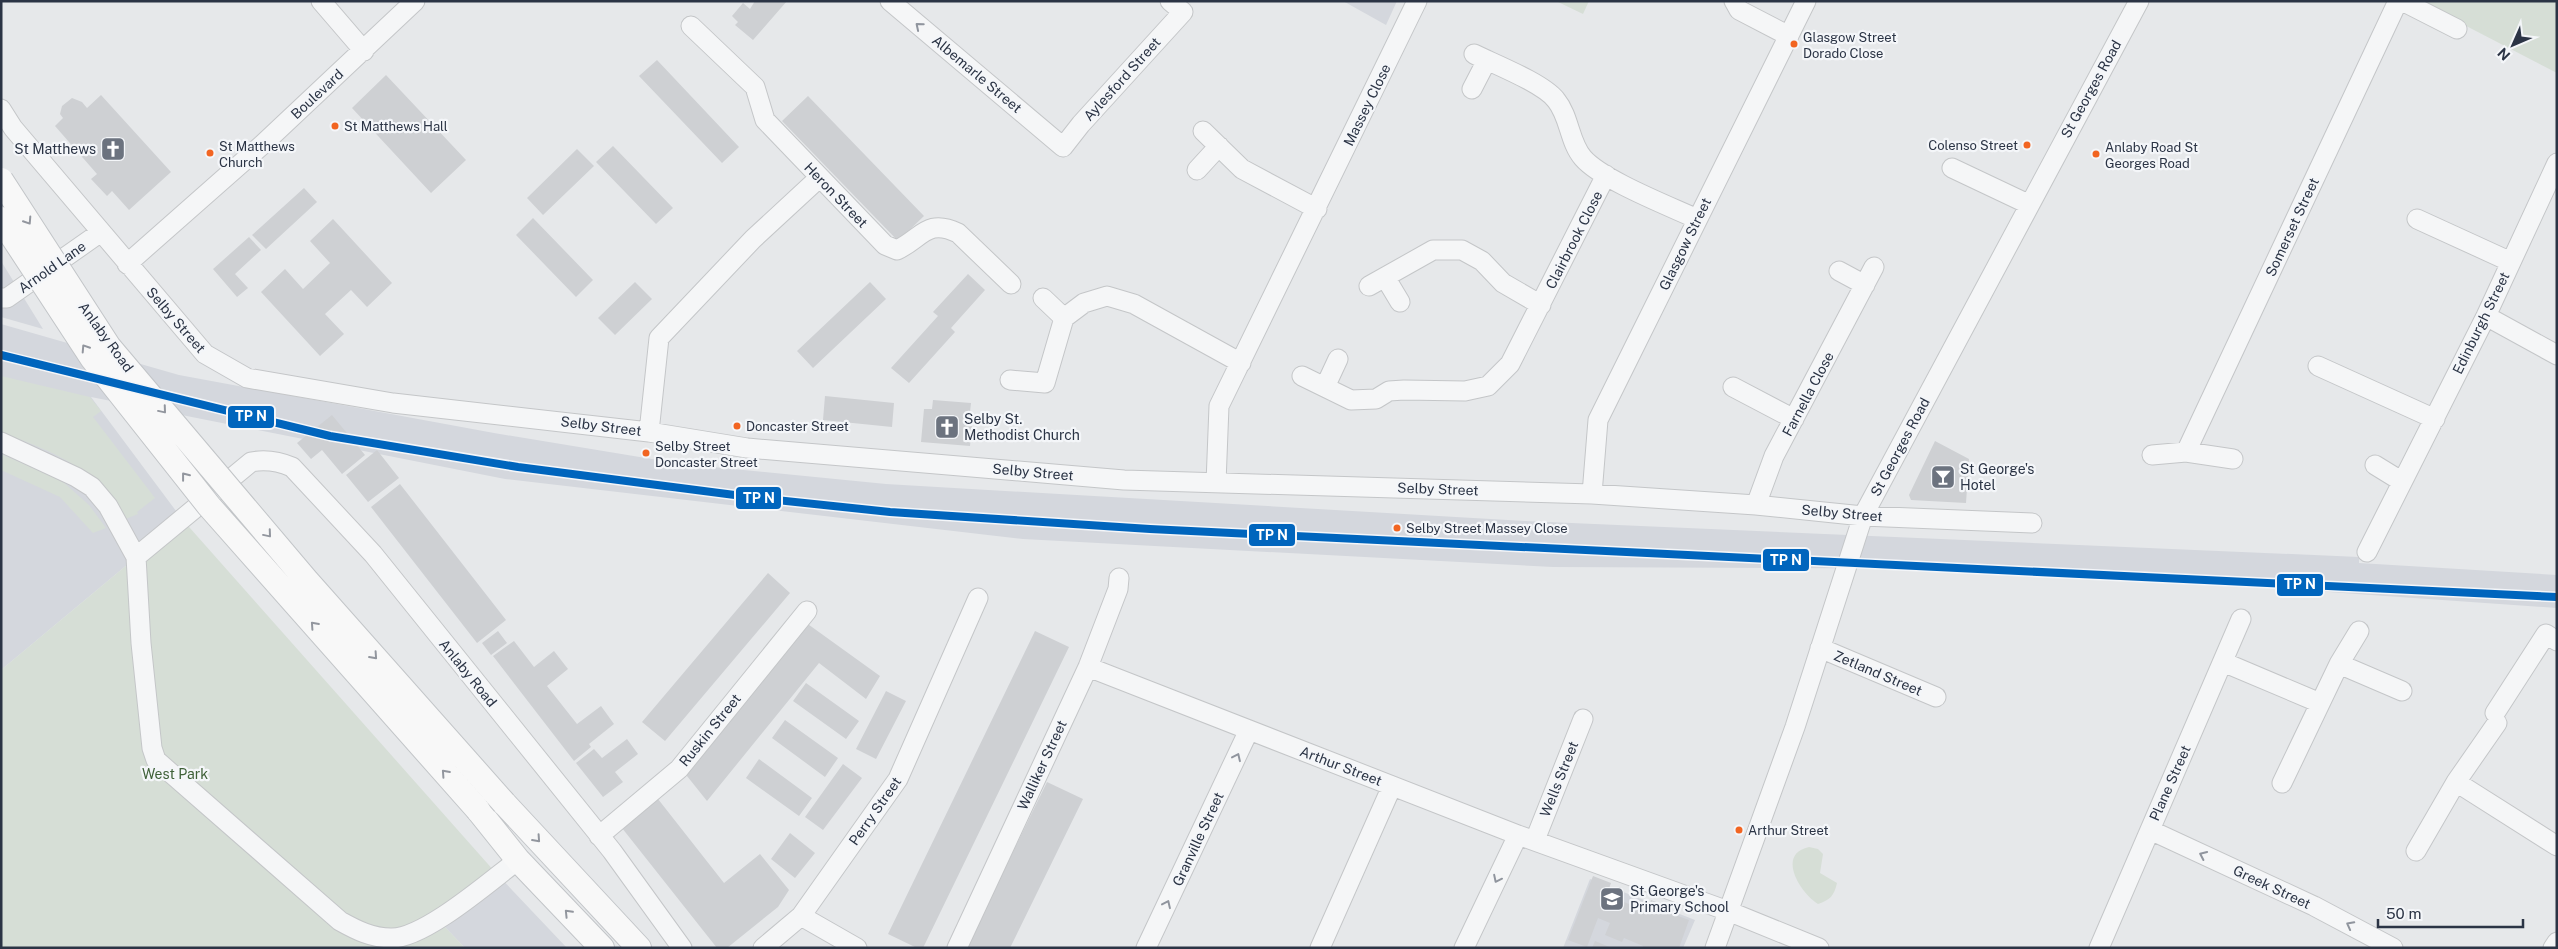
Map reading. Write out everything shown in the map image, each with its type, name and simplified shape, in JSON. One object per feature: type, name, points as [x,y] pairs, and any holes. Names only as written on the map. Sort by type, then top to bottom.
[{"type":"main road","name":"Anlaby Road","points":[[1,180],[109,347],[307,581],[504,803],[639,948]]},
{"type":"main road","name":"Anlaby Road","points":[[1,219],[92,358],[209,506],[478,810],[518,860],[602,948]]},
{"type":"street","points":[[321,1],[364,51]]},
{"type":"street","name":"Boulevard","points":[[127,264],[262,145],[415,1]]},
{"type":"street","name":"Albemarle Street","points":[[890,1],[1063,148]]},
{"type":"street","name":"Massey Close","points":[[1216,483],[1219,406],[1317,209],[1417,1]]},
{"type":"street","points":[[1734,1],[1739,10],[1789,36]]},
{"type":"street","name":"Glasgow Street","points":[[1592,494],[1598,420],[1806,1]]},
{"type":"street","name":"St Georges Road","points":[[1714,948],[1794,727],[1863,516],[2028,204],[2139,1]]},
{"type":"street","name":"Somerset Street","points":[[2186,452],[2398,1]]},
{"type":"street","points":[[2402,1],[2457,29]]},
{"type":"street","name":"Aylesford Street","points":[[1063,148],[1177,7]]},
{"type":"street","name":"Heron Street","points":[[691,26],[755,87],[765,120],[819,178],[891,249],[897,250],[903,247],[927,229],[947,228],[958,233],[1011,284]]},
{"type":"street","name":"Clairbrook Close","points":[[1472,89],[1480,57],[1542,88],[1556,99],[1565,115],[1570,135],[1583,158],[1606,175],[1697,219]]},
{"type":"street","points":[[1,110],[13,128],[101,232]]},
{"type":"street","points":[[1203,131],[1242,169],[1317,209]]},
{"type":"street","points":[[1197,170],[1219,146]]},
{"type":"street","name":"Edinburgh Street","points":[[2367,552],[2401,481],[2435,419],[2486,316],[2556,167]]},
{"type":"street","points":[[1952,168],[2028,204]]},
{"type":"street","name":"Clairbrook Close","points":[[1302,376],[1351,400],[1376,398],[1389,391],[1465,391],[1488,386],[1510,364],[1606,175]]},
{"type":"street","points":[[650,432],[659,338],[754,239],[819,178]]},
{"type":"street","points":[[2418,218],[2511,262]]},
{"type":"street","name":"Selby Street","points":[[101,232],[205,354],[247,378],[393,403],[650,432],[748,448],[1124,480],[1592,494],[1756,505],[1863,516],[2032,523]]},
{"type":"street","name":"Arnold Lane","points":[[1,298],[7,298],[101,232]]},
{"type":"street","name":"Clairbrook Close","points":[[1400,302],[1377,281],[1434,250],[1462,250],[1482,261],[1503,283],[1541,305]]},
{"type":"street","name":"Farnella Close","points":[[1756,505],[1774,456],[1874,267]]},
{"type":"street","points":[[1840,271],[1865,285]]},
{"type":"street","points":[[1010,380],[1046,383],[1064,318],[1084,303],[1107,296],[1134,304],[1241,363]]},
{"type":"street","points":[[1043,298],[1064,318]]},
{"type":"street","points":[[2486,316],[2557,354]]},
{"type":"street","points":[[1325,388],[1338,359]]},
{"type":"street","points":[[2318,366],[2435,419]]},
{"type":"street","points":[[1732,387],[1794,419]]},
{"type":"street","points":[[1,442],[76,477],[92,487],[108,506],[136,557],[141,643],[152,748],[156,760],[340,921],[354,930],[372,935],[390,938],[412,934],[465,900],[518,860]]},
{"type":"street","points":[[2152,455],[2186,452],[2232,459]]},
{"type":"street","name":"Anlaby Road","points":[[136,557],[250,462],[263,460],[280,462],[292,467],[372,554],[599,836],[682,948]]},
{"type":"street","points":[[2375,465],[2401,481]]},
{"type":"street","name":"Walliker Street","points":[[957,948],[1088,667],[1118,589],[1119,578]]},
{"type":"street","name":"Perry Street","points":[[763,948],[802,916],[898,779],[978,598]]},
{"type":"street","name":"Ruskin Street","points":[[599,836],[679,769],[807,612]]},
{"type":"street","name":"Plane Street","points":[[2101,947],[2241,619]]},
{"type":"street","points":[[2282,783],[2339,664],[2359,630]]},
{"type":"street","points":[[2416,851],[2437,813],[2546,634],[2557,641]]},
{"type":"street","name":"Zetland Street","points":[[1820,648],[1936,697]]},
{"type":"street","points":[[2223,662],[2320,703]]},
{"type":"street","points":[[2339,664],[2402,690]]},
{"type":"street","name":"Arthur Street","points":[[1088,667],[1392,786],[1728,911],[1819,948]]},
{"type":"street","name":"Wells Street","points":[[1464,948],[1526,837],[1583,719]]},
{"type":"street","name":"Granville Street","points":[[1146,948],[1249,730]]},
{"type":"street","points":[[2456,782],[2557,846]]},
{"type":"street","points":[[1320,948],[1392,786]]},
{"type":"street","name":"Greek Street","points":[[2150,830],[2314,906],[2370,942],[2393,948]]},
{"type":"street","points":[[802,916],[857,948]]},
{"type":"street","points":[[2553,948],[2557,942]]},
{"type":"shaded area","points":[[1343,1],[1397,1],[1386,25]]},
{"type":"shaded area","points":[[1,261],[43,329],[1,317]]},
{"type":"shaded area","points":[[1,324],[179,375],[494,433],[682,464],[886,484],[1525,521],[2359,557],[2359,563],[2557,575],[2557,608],[2004,569],[1553,567],[1023,539],[505,479],[91,397],[182,519],[1,670]]},
{"type":"shaded area","points":[[495,872],[567,948],[465,948],[444,926]]},
{"type":"shaded area","name":"St George's Primary School","points":[[1590,879],[1695,920],[1683,948],[1563,948]]},
{"type":"green space","points":[[1556,1],[1589,1],[1583,14]]},
{"type":"green space","points":[[2418,1],[2557,1],[2557,73]]},
{"type":"green space","points":[[1,376],[90,397],[101,411],[93,417],[155,498],[137,512],[138,514],[123,520],[98,485],[85,473],[71,463],[40,447],[1,432]]},
{"type":"green space","points":[[1,454],[62,481],[89,505],[106,528],[93,533],[60,497],[1,470]]},
{"type":"green space","name":"West Park","points":[[182,519],[495,872],[444,926],[465,948],[1,948],[1,670]]},
{"type":"green space","points":[[1809,847],[1818,849],[1823,854],[1820,873],[1837,883],[1831,897],[1818,904],[1804,891],[1794,874],[1794,857],[1799,851]]},
{"type":"building","points":[[755,1],[787,1],[753,40],[735,25],[738,22],[732,16],[743,3],[750,9]]},
{"type":"building","points":[[657,60],[739,147],[722,163],[639,76]]},
{"type":"building","points":[[386,75],[466,160],[431,193],[352,108]]},
{"type":"building","name":"St Matthews","points":[[101,95],[171,172],[129,210],[112,191],[107,196],[91,179],[97,174],[55,126],[63,118],[60,114],[62,106],[72,98],[82,102],[87,108]]},
{"type":"building","points":[[808,96],[924,216],[898,241],[782,121]]},
{"type":"building","points":[[613,146],[673,208],[656,224],[596,162]]},
{"type":"building","points":[[577,149],[594,166],[543,215],[527,198]]},
{"type":"building","points":[[304,188],[317,202],[266,249],[252,235]]},
{"type":"building","points":[[533,218],[593,280],[576,297],[516,235]]},
{"type":"building","points":[[333,219],[392,283],[367,307],[351,290],[325,314],[344,334],[320,356],[261,292],[285,269],[303,289],[330,263],[310,241]]},
{"type":"building","points":[[249,237],[261,250],[235,274],[248,288],[237,297],[213,269]]},
{"type":"building","points":[[968,274],[985,290],[951,328],[955,332],[909,383],[891,368],[938,316],[933,312]]},
{"type":"building","points":[[635,282],[652,299],[615,335],[598,318]]},
{"type":"building","points":[[870,282],[886,299],[813,368],[797,351]]},
{"type":"building","points":[[825,396],[894,403],[892,427],[823,420]]},
{"type":"building","name":"Selby St. Methodist Church","points":[[933,400],[971,403],[970,412],[973,413],[970,446],[921,442],[924,409],[932,409]]},
{"type":"building","points":[[332,415],[365,455],[342,474],[322,450],[311,459],[297,443]]},
{"type":"building","name":"St George's Hotel","points":[[1935,441],[1969,459],[1966,503],[1911,500],[1909,495]]},
{"type":"building","points":[[377,450],[399,478],[368,502],[346,475]]},
{"type":"building","points":[[400,484],[506,620],[477,643],[371,507]]},
{"type":"building","points":[[768,573],[790,593],[665,741],[642,722]]},
{"type":"building","points":[[805,622],[880,676],[866,699],[819,663],[707,801],[683,771]]},
{"type":"building","points":[[498,631],[507,643],[491,655],[482,643]]},
{"type":"building","points":[[1035,631],[1069,647],[923,948],[917,948],[888,934]]},
{"type":"building","points":[[514,641],[534,667],[554,651],[568,669],[547,686],[577,724],[601,706],[614,724],[589,744],[591,747],[574,761],[493,656]]},
{"type":"building","points":[[806,683],[859,721],[846,739],[793,701]]},
{"type":"building","points":[[886,691],[906,701],[876,759],[856,749]]},
{"type":"building","points":[[785,720],[838,758],[825,777],[772,738]]},
{"type":"building","points":[[627,739],[638,754],[615,772],[623,782],[603,797],[576,763],[594,749],[602,758]]},
{"type":"building","points":[[759,759],[812,798],[799,816],[746,778]]},
{"type":"building","points":[[843,764],[862,778],[823,830],[805,817]]},
{"type":"building","points":[[1047,782],[1083,799],[1010,948],[966,948]]},
{"type":"building","points":[[658,799],[724,883],[760,854],[789,890],[778,907],[727,948],[717,948],[622,828]]},
{"type":"building","points":[[790,833],[815,853],[795,878],[771,859]]},
{"type":"building","name":"St George's Primary School","points":[[1593,876],[1611,883],[1604,902],[1616,906],[1619,900],[1646,911],[1651,900],[1669,907],[1667,912],[1689,920],[1679,948],[1643,948],[1643,946],[1624,938],[1622,942],[1605,935],[1610,923],[1598,918],[1587,947],[1568,940]]},
{"type":"building","points":[[1595,941],[1612,948],[1592,948]]},
{"type":"transit line","points":[[1,355],[330,436],[518,467],[758,498],[890,512],[1150,529],[2557,597]]},
{"type":"place","name":"Glasgow Street Dorado Close","points":[[1794,44]]},
{"type":"place","name":"St Matthews Hall","points":[[335,126]]},
{"type":"place","name":"Colenso Street","points":[[2027,145]]},
{"type":"place","name":"St Matthews","points":[[113,149]]},
{"type":"place","name":"St Matthews Church","points":[[210,153]]},
{"type":"place","name":"Anlaby Road St Georges Road","points":[[2096,154]]},
{"type":"place","name":"Doncaster Street","points":[[737,426]]},
{"type":"place","name":"Selby St. Methodist Church","points":[[947,427]]},
{"type":"place","name":"Selby Street Doncaster Street","points":[[646,453]]},
{"type":"place","name":"St George's Hotel","points":[[1943,477]]},
{"type":"place","name":"Selby Street Massey Close","points":[[1397,528]]},
{"type":"place","name":"Arthur Street","points":[[1739,830]]},
{"type":"place","name":"St George's Primary School","points":[[1612,899]]}]
